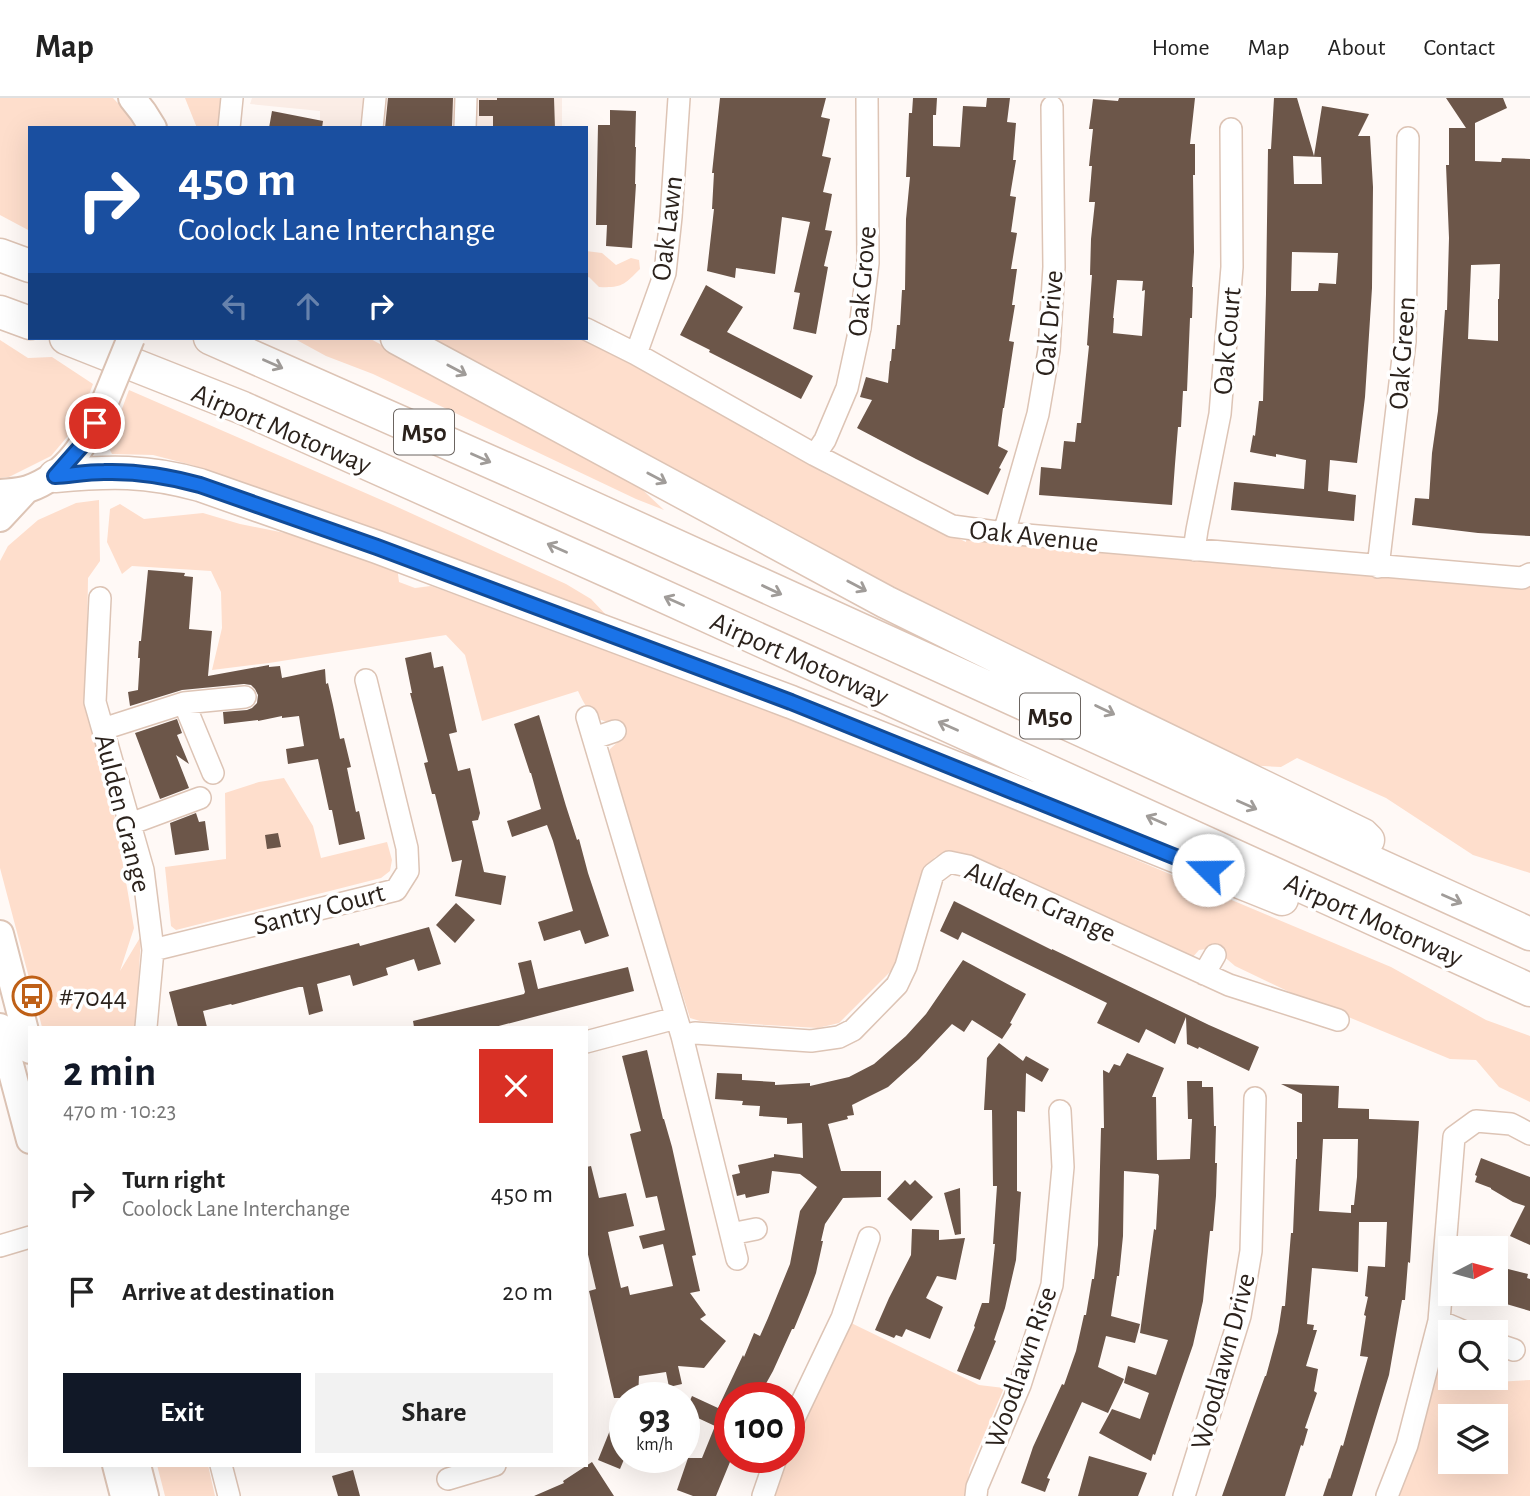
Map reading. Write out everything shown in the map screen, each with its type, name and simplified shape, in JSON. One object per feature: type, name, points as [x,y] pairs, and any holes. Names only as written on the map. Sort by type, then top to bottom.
[{"type":"highway","points":[[0,255],[28,265]]},
{"type":"highway","points":[[0,312],[28,322]]},
{"type":"highway","name":"Airport Motorway","points":[[71,340],[243,408],[331,447],[1530,990]]},
{"type":"highway","name":"Airport Motorway","points":[[216,340],[538,483],[1530,934]]},
{"type":"highway","points":[[401,340],[886,602],[1363,835],[1390,871]]},
{"type":"highway","points":[[55,476],[124,472],[163,475],[200,485],[377,547],[791,702],[1285,901],[1352,909]]},
{"type":"main road","points":[[132,98],[154,126]]},
{"type":"main road","points":[[148,98],[155,126]]},
{"type":"main road","points":[[0,517],[13,491],[55,476],[85,442],[130,340]]},
{"type":"main road","points":[[0,934],[28,1043]]},
{"type":"main road","points":[[0,1027],[28,1132]]},
{"type":"main road","points":[[117,1467],[124,1496]]},
{"type":"main road","points":[[138,1467],[145,1496]]},
{"type":"street","points":[[229,126],[232,98]]},
{"type":"street","points":[[372,126],[375,98]]},
{"type":"street","points":[[465,126],[466,98]]},
{"type":"street","name":"Oak Lawn","points":[[636,354],[665,273],[679,98]]},
{"type":"street","name":"Oak Grove","points":[[815,455],[825,440],[848,388],[860,328],[867,263],[867,98]]},
{"type":"street","name":"Oak Drive","points":[[1003,533],[1038,414],[1049,350],[1054,267],[1052,107]]},
{"type":"street","name":"Oak Court","points":[[1194,550],[1220,414],[1232,267],[1231,128]]},
{"type":"street","name":"Oak Green","points":[[1378,566],[1405,341],[1408,138]]},
{"type":"street","name":"Oak Avenue","points":[[588,330],[636,354],[815,455],[952,526],[1003,533],[1522,578],[1530,574]]},
{"type":"street","name":"Aulden Grange","points":[[100,598],[95,702],[143,870],[153,950],[146,1026]]},
{"type":"street","name":"Santry Court","points":[[153,950],[396,890],[408,871],[407,848],[366,680]]},
{"type":"street","points":[[103,729],[184,703],[245,698]]},
{"type":"street","points":[[184,703],[213,773]]},
{"type":"street","points":[[587,717],[679,1027],[737,1259]]},
{"type":"street","points":[[594,738],[615,731]]},
{"type":"street","points":[[130,824],[200,799]]},
{"type":"street","name":"Aulden Grange","points":[[588,1042],[679,1027],[695,1033],[811,1041],[839,1037],[853,1030],[898,985],[933,874],[949,862],[968,866],[1229,985],[1338,1020]]},
{"type":"street","points":[[1204,974],[1215,955]]},
{"type":"street","name":"Woodlawn Drive","points":[[1184,1496],[1240,1316],[1251,1251],[1255,1098]]},
{"type":"street","name":"Woodlawn Rise","points":[[976,1496],[977,1487],[1020,1385],[1052,1284],[1063,1167],[1060,1111]]},
{"type":"street","points":[[1439,1320],[1454,1137],[1476,1121],[1511,1124],[1530,1134]]},
{"type":"street","points":[[732,1234],[756,1229]]},
{"type":"street","points":[[0,1246],[28,1238]]},
{"type":"street","points":[[805,1395],[842,1318],[869,1238]]},
{"type":"street","points":[[1387,1496],[1407,1445],[1438,1325]]},
{"type":"street","points":[[221,1467],[229,1496]]},
{"type":"street","points":[[448,1479],[474,1468]]},
{"type":"street","points":[[762,1496],[770,1473]]},
{"type":"shaded area","points":[[0,98],[113,98],[139,126],[28,126],[28,230],[0,215]]},
{"type":"shaded area","points":[[185,98],[222,98],[218,126],[196,126]]},
{"type":"shaded area","points":[[252,98],[562,98],[562,126],[327,126],[320,125],[320,111],[250,104]]},
{"type":"shaded area","points":[[588,251],[602,253],[616,265],[631,258],[639,260],[640,269],[622,284],[599,287],[589,277]]},
{"type":"shaded area","points":[[0,340],[28,358],[52,357],[93,384],[78,424],[51,456],[9,477],[0,478]]},
{"type":"shaded area","points":[[297,340],[373,340],[630,478],[664,510],[373,374],[326,356]]},
{"type":"shaded area","points":[[416,340],[586,340],[628,358],[827,475],[966,542],[967,534],[1261,566],[1530,583],[1530,873],[1473,855],[1386,798],[1297,758],[1281,767],[1245,765],[1070,681]]},
{"type":"shaded area","points":[[129,390],[566,584],[591,599],[611,620],[192,465],[153,455],[112,454],[108,446]]},
{"type":"shaded area","points":[[99,500],[100,561],[88,578],[86,709],[114,813],[134,928],[120,971],[141,936],[135,1026],[42,1026],[0,868],[0,561],[8,546],[38,520],[76,503]]},
{"type":"shaded area","points":[[120,504],[144,519],[203,513],[295,535],[397,567],[399,582],[415,588],[431,586],[813,724],[1391,967],[1486,1020],[1530,1036],[1530,1102],[1499,1087],[1476,1060],[1450,1059],[1300,997],[1235,966],[1214,948],[1199,950],[1192,958],[1156,945],[977,857],[953,851],[935,857],[924,872],[899,963],[839,1023],[818,1028],[700,1021],[690,1018],[608,760],[610,749],[619,741],[614,722],[596,717],[578,691],[482,721],[465,655],[446,635],[212,670],[222,628],[221,592],[211,571],[132,566],[122,574],[107,542],[110,509]]},
{"type":"shaded area","points":[[284,778],[313,826],[321,858],[387,842],[392,860],[390,871],[381,878],[176,930],[171,926],[165,867],[226,859],[225,793],[259,782]]},
{"type":"shaded area","points":[[847,1321],[979,1385],[1004,1388],[970,1468],[965,1496],[771,1496],[780,1473],[805,1473],[805,1412]]},
{"type":"shaded area","points":[[1438,1325],[1438,1390],[1508,1390],[1508,1381],[1530,1380],[1530,1496],[1391,1496]]},
{"type":"shaded area","points":[[158,1467],[208,1467],[215,1496],[165,1496]]},
{"type":"building","points":[[388,98],[453,98],[452,126],[385,126]]},
{"type":"building","points":[[554,98],[555,126],[493,126],[493,116],[479,116],[479,100]]},
{"type":"building","points":[[720,98],[826,98],[821,117],[830,119],[822,156],[831,158],[823,192],[832,194],[825,230],[832,231],[824,266],[828,267],[816,334],[793,329],[800,293],[794,292],[810,222],[782,217],[775,274],[736,268],[735,278],[707,271],[714,209],[712,173]]},
{"type":"building","points":[[913,98],[937,98],[936,115],[933,115],[933,146],[960,147],[963,106],[986,107],[987,98],[1010,98],[1007,122],[1016,123],[1013,160],[1016,160],[1010,196],[1016,197],[1011,232],[1017,233],[1011,269],[1017,269],[1012,305],[1015,305],[1009,341],[1014,342],[998,446],[1008,451],[988,495],[857,428],[872,400],[860,397],[866,377],[888,383],[892,349],[895,349],[897,325],[900,325],[902,290],[905,290],[906,219],[910,177],[906,177],[909,113],[912,113]]},
{"type":"building","points":[[1119,98],[1195,98],[1190,144],[1195,144],[1192,318],[1187,391],[1183,391],[1181,427],[1178,427],[1172,505],[1039,495],[1041,467],[1061,469],[1064,441],[1075,442],[1077,423],[1081,423],[1089,346],[1091,239],[1095,202],[1089,202],[1093,129],[1089,129],[1093,99],[1118,101]],"holes":[[[1117,280],[1143,281],[1142,291],[1145,290],[1142,336],[1113,333]]]},
{"type":"building","points":[[1274,98],[1297,98],[1314,156],[1322,106],[1369,114],[1358,136],[1370,136],[1373,187],[1372,288],[1365,397],[1357,463],[1330,460],[1328,491],[1356,495],[1354,521],[1231,510],[1234,482],[1304,489],[1306,460],[1250,452],[1253,435],[1255,436],[1259,401],[1263,401],[1268,149],[1271,149]],"holes":[[[1293,156],[1321,157],[1322,184],[1294,184]],[[1292,252],[1338,253],[1336,284],[1319,283],[1318,291],[1291,291]]]},
{"type":"building","points":[[1446,98],[1503,98],[1507,108],[1475,123],[1475,161],[1530,159],[1530,536],[1412,525],[1415,498],[1429,499],[1438,411],[1447,310],[1449,238],[1446,165],[1449,165],[1449,128],[1466,128]],"holes":[[[1500,264],[1498,341],[1468,339],[1471,265]]]},
{"type":"building","points":[[610,110],[636,111],[636,184],[632,248],[606,246],[607,225],[596,225],[598,125],[610,125]]},
{"type":"building","points":[[272,111],[323,121],[322,126],[269,126]]},
{"type":"building","points":[[706,285],[743,307],[727,332],[813,376],[801,399],[680,335]]},
{"type":"building","points":[[148,570],[185,573],[184,576],[193,577],[189,629],[212,631],[208,676],[269,665],[280,666],[282,678],[325,669],[326,684],[328,683],[340,739],[344,738],[351,767],[347,768],[365,839],[339,845],[318,759],[288,764],[286,749],[304,746],[299,716],[224,724],[223,712],[247,710],[257,703],[258,695],[251,685],[182,690],[130,706],[128,692],[138,690],[139,641]]},
{"type":"building","points":[[431,652],[434,668],[443,666],[457,732],[449,734],[458,771],[470,768],[480,813],[478,820],[472,821],[484,872],[506,876],[501,905],[455,896],[462,860],[452,862],[435,794],[432,794],[424,763],[428,762],[410,693],[405,658]]},
{"type":"building","points":[[539,715],[609,936],[585,944],[580,930],[544,941],[538,922],[573,911],[553,841],[547,825],[512,837],[507,821],[541,809],[514,724]]},
{"type":"building","points":[[177,719],[182,733],[177,735],[189,764],[176,755],[189,788],[160,799],[135,733]]},
{"type":"building","points":[[196,813],[199,822],[205,821],[209,850],[175,855],[170,823]]},
{"type":"building","points":[[278,833],[281,847],[267,849],[265,835]]},
{"type":"building","points":[[954,901],[1259,1047],[1249,1071],[1187,1044],[1186,1017],[1175,1044],[1146,1029],[1139,1043],[1097,1023],[1107,1003],[962,932],[958,940],[940,931]]},
{"type":"building","points":[[456,903],[475,920],[455,943],[436,925]]},
{"type":"building","points":[[429,927],[441,964],[418,971],[414,959],[386,968],[388,975],[353,986],[350,975],[317,984],[323,1011],[309,1015],[303,987],[299,987],[203,1011],[207,1026],[178,1026],[169,992],[359,943],[360,946]]},
{"type":"building","points":[[531,960],[538,989],[628,967],[634,991],[499,1026],[414,1026],[413,1021],[524,994],[518,963]]},
{"type":"building","points":[[963,960],[1026,994],[1002,1039],[972,1020],[964,1032],[952,1024],[888,1087],[852,1105],[854,1115],[828,1124],[841,1171],[881,1171],[881,1197],[843,1198],[825,1224],[816,1273],[808,1295],[767,1382],[730,1382],[754,1333],[760,1336],[790,1264],[800,1211],[817,1187],[800,1174],[772,1171],[769,1193],[746,1198],[745,1194],[737,1196],[732,1175],[740,1173],[738,1165],[774,1157],[774,1154],[803,1158],[802,1123],[787,1124],[787,1118],[759,1116],[760,1106],[742,1105],[743,1101],[715,1099],[717,1073],[742,1074],[742,1080],[775,1082],[775,1085],[810,1083],[810,1086],[849,1077],[874,1064],[926,1014]]},
{"type":"building","points":[[999,1043],[1023,1061],[1026,1056],[1049,1069],[1042,1082],[1026,1073],[1025,1112],[1017,1111],[1017,1191],[1021,1192],[1016,1260],[1005,1308],[994,1340],[996,1341],[980,1380],[957,1371],[982,1303],[989,1303],[997,1186],[993,1186],[992,1110],[984,1110],[987,1058]]},
{"type":"building","points":[[647,1050],[696,1255],[692,1256],[700,1291],[690,1293],[706,1315],[700,1319],[726,1341],[704,1368],[678,1366],[682,1382],[668,1382],[666,1372],[639,1376],[639,1382],[610,1382],[589,1291],[596,1289],[588,1255],[588,1167],[591,1166],[599,1198],[626,1193],[634,1226],[608,1232],[621,1288],[628,1286],[630,1295],[673,1286],[663,1244],[643,1249],[639,1236],[665,1230],[657,1196],[646,1198],[630,1134],[641,1131],[622,1056]]},
{"type":"building","points":[[1127,1053],[1164,1068],[1152,1097],[1156,1097],[1157,1160],[1190,1159],[1192,1119],[1188,1119],[1187,1081],[1202,1081],[1202,1087],[1213,1087],[1216,1196],[1203,1301],[1193,1345],[1151,1461],[1099,1433],[1112,1409],[1140,1419],[1149,1393],[1124,1383],[1128,1366],[1156,1375],[1168,1340],[1140,1333],[1154,1229],[1156,1230],[1159,1176],[1124,1171],[1123,1236],[1111,1316],[1140,1324],[1135,1343],[1106,1336],[1098,1367],[1124,1379],[1108,1413],[1082,1402],[1047,1478],[1050,1479],[1045,1492],[1021,1483],[1033,1447],[1062,1384],[1064,1385],[1086,1315],[1098,1245],[1101,1128],[1104,1128],[1103,1070],[1109,1073],[1114,1064],[1120,1066]]},
{"type":"building","points":[[1281,1084],[1339,1086],[1338,1108],[1369,1109],[1369,1119],[1419,1121],[1405,1300],[1402,1300],[1389,1375],[1352,1496],[1323,1496],[1341,1445],[1343,1446],[1368,1357],[1360,1356],[1368,1297],[1365,1296],[1368,1266],[1385,1267],[1387,1222],[1359,1222],[1358,1272],[1312,1268],[1307,1324],[1314,1325],[1313,1330],[1317,1330],[1306,1366],[1318,1369],[1314,1391],[1317,1393],[1305,1428],[1308,1429],[1303,1446],[1301,1445],[1285,1496],[1222,1496],[1266,1376],[1282,1306],[1285,1306],[1293,1233],[1297,1122],[1302,1122],[1302,1094]],"holes":[[[1323,1139],[1358,1139],[1357,1177],[1351,1213],[1319,1211]]]},
{"type":"building","points":[[1481,1158],[1530,1177],[1530,1245],[1510,1236],[1525,1206],[1475,1182]]},
{"type":"building","points":[[905,1180],[910,1185],[915,1180],[933,1197],[911,1221],[887,1199]]},
{"type":"building","points":[[960,1188],[961,1234],[955,1235],[944,1193]]},
{"type":"building","points":[[912,1229],[939,1230],[939,1240],[965,1238],[956,1280],[937,1276],[926,1298],[943,1307],[930,1339],[906,1329],[902,1337],[896,1335],[894,1338],[875,1330],[911,1255]]},
{"type":"building","points":[[1508,1269],[1528,1274],[1530,1311],[1508,1305]]},
{"type":"building","points":[[700,1400],[714,1406],[714,1426],[700,1419]]},
{"type":"building","points":[[714,1428],[714,1473],[725,1473],[716,1496],[693,1496],[677,1490],[683,1473],[700,1473],[702,1458]]},
{"type":"building","points":[[609,1433],[609,1464],[598,1460]]},
{"type":"building","points":[[1089,1456],[1147,1473],[1138,1496],[1078,1496]]},
{"type":"building","points":[[592,1462],[614,1496],[534,1496],[564,1483],[563,1481]]},
{"type":"building","points":[[353,1470],[360,1496],[338,1496],[332,1476]]},
{"type":"place","name":"#7044","points":[[32,996]]},
{"type":"route","points":[[95,423],[85,442],[55,476],[124,472],[174,477],[200,485],[377,547],[791,702],[1208,870]]}]
